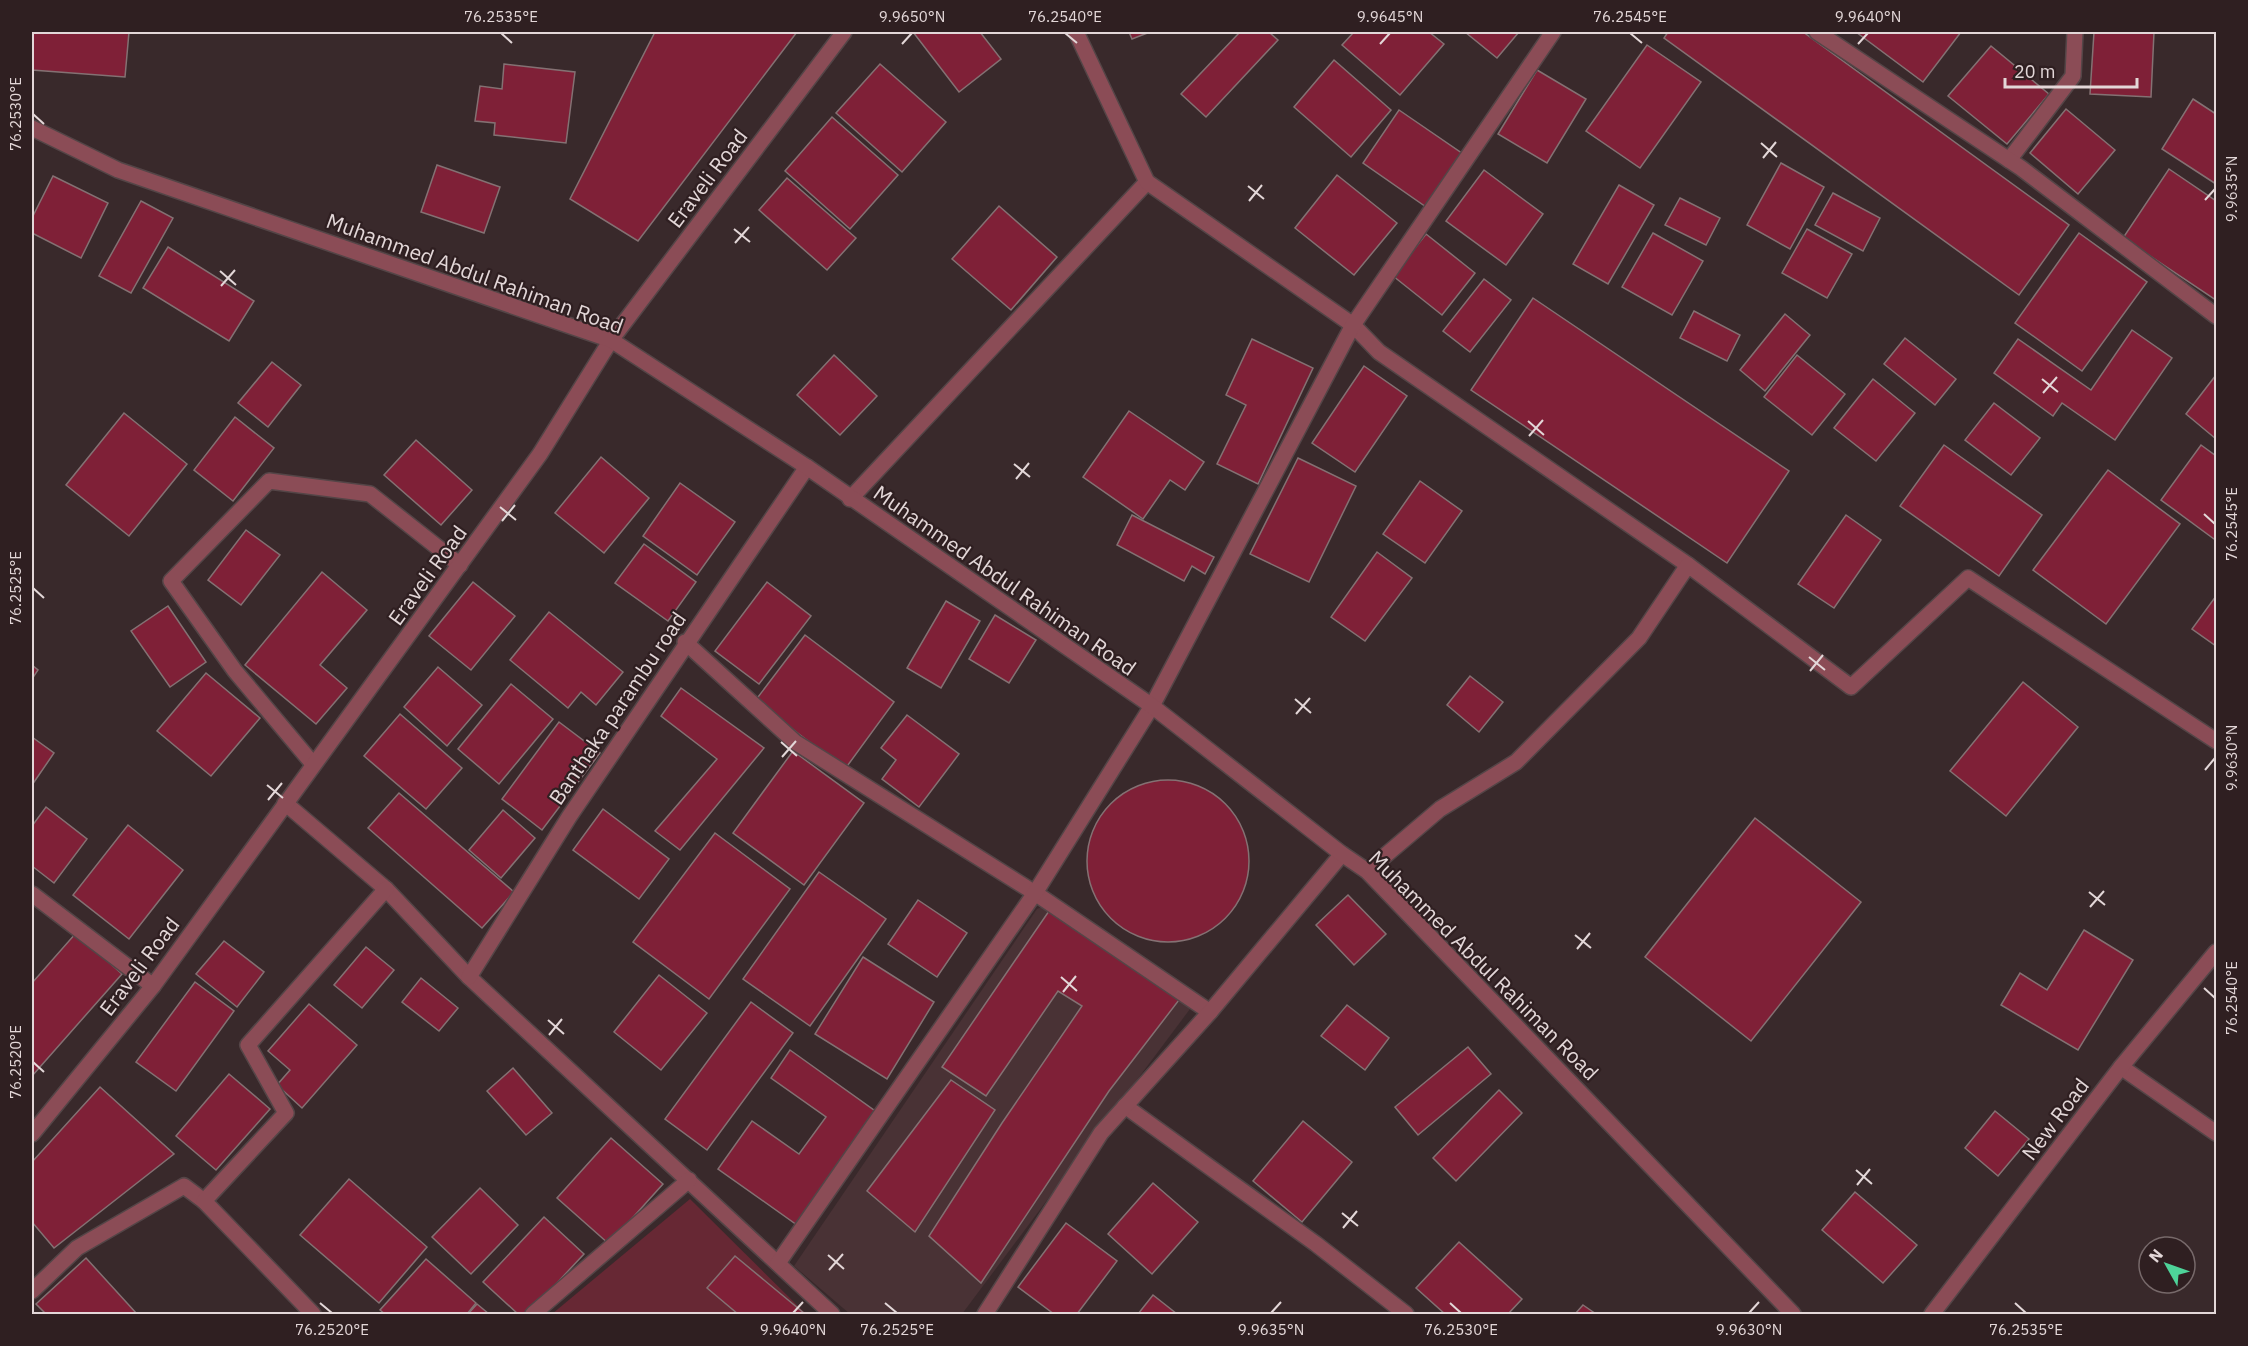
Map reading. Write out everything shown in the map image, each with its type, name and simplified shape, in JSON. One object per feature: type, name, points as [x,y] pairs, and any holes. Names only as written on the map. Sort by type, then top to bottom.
[{"type":"street","name":"Eraveli Road","points":[[32,1134],[153,986],[540,454],[611,340],[844,32]]},
{"type":"street","points":[[1076,32],[1148,183],[1353,325],[1379,352],[1688,565],[1851,687],[1968,578],[2217,741]]},
{"type":"street","points":[[778,1263],[1035,893],[1152,706],[1353,325],[1552,32]]},
{"type":"street","points":[[1817,32],[2009,159],[2217,316]]},
{"type":"street","points":[[2009,159],[2073,76],[2075,32]]},
{"type":"street","name":"Muhammed Abdul Rahiman Road","points":[[32,128],[118,170],[611,340],[807,467],[850,499],[1152,706],[1367,871],[1793,1314]]},
{"type":"street","points":[[850,499],[1148,183]]},
{"type":"street","name":"Banthaka parambu road","points":[[469,977],[569,817],[685,642],[807,467]]},
{"type":"street","points":[[314,764],[235,671],[171,581],[269,481],[370,494],[460,565]]},
{"type":"street","points":[[1367,871],[1440,809],[1516,762],[1639,638],[1688,565]]},
{"type":"street","points":[[685,642],[795,742],[1035,893],[1210,1012]]},
{"type":"street","points":[[285,802],[386,889],[469,977],[832,1314]]},
{"type":"street","points":[[985,1314],[1101,1133],[1210,1012],[1342,854]]},
{"type":"street","points":[[204,1202],[286,1113],[248,1045],[386,889]]},
{"type":"street","points":[[32,894],[153,986]]},
{"type":"street","name":"New Road","points":[[1932,1314],[2121,1068],[2217,952]]},
{"type":"street","points":[[2121,1068],[2217,1133]]},
{"type":"street","points":[[1125,1106],[1316,1244],[1406,1314]]},
{"type":"street","points":[[533,1314],[689,1180]]},
{"type":"street","points":[[32,1290],[77,1248],[184,1186],[204,1202],[313,1314]]},
{"type":"shaded area","points":[[1046,905],[1193,1005],[962,1314],[850,1314],[794,1266],[1037,909]]},
{"type":"shaded area","points":[[690,1199],[806,1314],[552,1314]]},
{"type":"building","points":[[32,32],[129,32],[125,77],[32,70]]},
{"type":"building","points":[[655,32],[797,32],[638,241],[570,199]]},
{"type":"building","points":[[913,32],[980,32],[1001,59],[959,92]]},
{"type":"building","points":[[1129,32],[1150,32],[1132,39]]},
{"type":"building","points":[[1240,32],[1269,32],[1278,40],[1206,117],[1181,94]]},
{"type":"building","points":[[1354,32],[1429,32],[1444,44],[1400,95],[1342,45]]},
{"type":"building","points":[[1465,32],[1519,32],[1497,58]]},
{"type":"building","points":[[1668,32],[1803,32],[2069,225],[2019,295],[1664,38]]},
{"type":"building","points":[[1856,32],[1961,32],[1923,82]]},
{"type":"building","points":[[2094,32],[2154,32],[2151,97],[2090,94]]},
{"type":"building","points":[[1647,45],[1701,82],[1640,168],[1586,131]]},
{"type":"building","points":[[1991,46],[2049,94],[2007,144],[1948,96]]},
{"type":"building","points":[[1334,60],[1391,110],[1351,157],[1294,107]]},
{"type":"building","points":[[504,64],[575,72],[566,143],[494,135],[495,123],[475,121],[480,86],[502,89]]},
{"type":"building","points":[[880,64],[946,122],[902,172],[836,113]]},
{"type":"building","points":[[1537,70],[1586,99],[1547,163],[1498,134]]},
{"type":"building","points":[[2193,99],[2216,114],[2216,184],[2162,149]]},
{"type":"building","points":[[2066,109],[2115,150],[2078,194],[2030,153]]},
{"type":"building","points":[[1399,110],[1466,156],[1429,209],[1363,163]]},
{"type":"building","points":[[832,117],[898,175],[850,229],[785,171]]},
{"type":"building","points":[[1781,163],[1824,187],[1790,249],[1747,225]]},
{"type":"building","points":[[437,165],[500,187],[484,233],[421,212]]},
{"type":"building","points":[[2169,169],[2216,201],[2216,300],[2123,238]]},
{"type":"building","points":[[1484,170],[1543,214],[1506,265],[1446,221]]},
{"type":"building","points":[[1337,175],[1397,223],[1354,275],[1295,228]]},
{"type":"building","points":[[53,176],[108,203],[81,258],[32,233],[32,218]]},
{"type":"building","points":[[787,178],[856,238],[827,270],[759,210]]},
{"type":"building","points":[[1619,185],[1654,205],[1608,284],[1573,264]]},
{"type":"building","points":[[1833,193],[1880,218],[1863,251],[1815,225]]},
{"type":"building","points":[[1680,198],[1720,218],[1706,245],[1665,225]]},
{"type":"building","points":[[141,201],[173,218],[131,293],[99,276]]},
{"type":"building","points":[[999,206],[1057,257],[1011,310],[952,259]]},
{"type":"building","points":[[1807,229],[1852,254],[1827,298],[1782,273]]},
{"type":"building","points":[[1653,233],[1703,261],[1672,315],[1622,287]]},
{"type":"building","points":[[2079,233],[2147,282],[2082,371],[2015,323]]},
{"type":"building","points":[[1426,234],[1475,273],[1442,315],[1393,276]]},
{"type":"building","points":[[168,247],[254,301],[229,341],[143,288]]},
{"type":"building","points":[[1484,279],[1511,300],[1470,352],[1443,331]]},
{"type":"building","points":[[1533,298],[1789,471],[1727,563],[1471,390]]},
{"type":"building","points":[[1694,311],[1740,335],[1727,361],[1680,338]]},
{"type":"building","points":[[1785,314],[1810,335],[1765,391],[1740,370]]},
{"type":"building","points":[[2132,330],[2172,358],[2115,440],[2062,403],[2053,416],[1994,373],[2018,339],[2091,390]]},
{"type":"building","points":[[1905,338],[1956,379],[1935,405],[1884,364]]},
{"type":"building","points":[[1252,339],[1313,368],[1258,484],[1217,464],[1246,405],[1226,395]]},
{"type":"building","points":[[834,355],[877,396],[840,435],[797,395]]},
{"type":"building","points":[[1797,355],[1845,394],[1812,435],[1764,397]]},
{"type":"building","points":[[272,362],[301,385],[268,427],[238,403]]},
{"type":"building","points":[[1364,366],[1407,396],[1355,472],[1312,443]]},
{"type":"building","points":[[2216,375],[2216,439],[2186,414]]},
{"type":"building","points":[[1873,379],[1915,413],[1876,461],[1834,428]]},
{"type":"building","points":[[1994,403],[2040,438],[2011,475],[1965,440]]},
{"type":"building","points":[[1129,411],[1204,462],[1185,490],[1170,480],[1143,519],[1083,477]]},
{"type":"building","points":[[124,413],[187,464],[129,536],[66,485]]},
{"type":"building","points":[[235,417],[274,448],[233,501],[194,470]]},
{"type":"building","points":[[416,440],[472,490],[441,525],[384,475]]},
{"type":"building","points":[[1944,445],[2042,515],[1999,576],[1900,506]]},
{"type":"building","points":[[2201,445],[2216,456],[2216,536],[2214,539],[2161,500]]},
{"type":"building","points":[[601,457],[649,498],[604,553],[555,513]]},
{"type":"building","points":[[1298,458],[1356,486],[1309,582],[1250,554]]},
{"type":"building","points":[[2108,470],[2180,524],[2106,624],[2033,570]]},
{"type":"building","points":[[1420,481],[1462,511],[1425,563],[1383,534]]},
{"type":"building","points":[[680,483],[735,522],[697,575],[643,536]]},
{"type":"building","points":[[1132,515],[1214,557],[1205,574],[1192,566],[1184,581],[1117,545]]},
{"type":"building","points":[[1846,515],[1881,540],[1834,608],[1798,584]]},
{"type":"building","points":[[246,530],[280,555],[241,605],[208,580]]},
{"type":"building","points":[[644,544],[696,582],[668,621],[615,583]]},
{"type":"building","points":[[1377,552],[1412,578],[1365,641],[1331,617]]},
{"type":"building","points":[[322,572],[367,610],[320,665],[347,688],[316,724],[245,665]]},
{"type":"building","points":[[473,582],[515,616],[471,670],[429,636]]},
{"type":"building","points":[[767,582],[811,616],[759,684],[715,651]]},
{"type":"building","points":[[2216,596],[2216,646],[2192,629]]},
{"type":"building","points":[[946,601],[980,621],[941,688],[907,668]]},
{"type":"building","points":[[168,606],[206,662],[170,687],[131,631]]},
{"type":"building","points":[[549,612],[623,672],[596,705],[581,692],[568,708],[510,660]]},
{"type":"building","points":[[995,615],[1036,640],[1009,683],[969,659]]},
{"type":"building","points":[[805,635],[894,702],[845,769],[755,701]]},
{"type":"building","points":[[32,665],[38,670],[32,679]]},
{"type":"building","points":[[438,667],[482,705],[447,746],[404,707]]},
{"type":"building","points":[[206,673],[260,718],[211,776],[157,731]]},
{"type":"building","points":[[1470,676],[1503,702],[1479,732],[1447,705]]},
{"type":"building","points":[[2023,682],[2078,727],[2006,816],[1950,771]]},
{"type":"building","points":[[511,684],[553,719],[499,784],[458,749]]},
{"type":"building","points":[[681,688],[764,748],[680,850],[655,831],[717,759],[661,716]]},
{"type":"building","points":[[400,714],[462,768],[426,809],[364,756]]},
{"type":"building","points":[[907,715],[959,754],[919,807],[882,779],[896,760],[881,748]]},
{"type":"building","points":[[559,722],[600,753],[542,830],[502,799]]},
{"type":"building","points":[[32,737],[54,753],[32,785]]},
{"type":"building","points":[[793,751],[864,803],[804,885],[733,833]]},
{"type":"building","points":[[1168,780],[1199,787],[1213,794],[1225,804],[1235,816],[1242,830],[1249,861],[1242,892],[1235,906],[1225,918],[1213,928],[1199,935],[1168,942],[1137,935],[1123,928],[1111,918],[1101,906],[1094,892],[1087,861],[1094,830],[1101,816],[1111,804],[1123,794],[1137,787]]},
{"type":"building","points":[[399,793],[514,892],[482,928],[368,828]]},
{"type":"building","points":[[46,807],[87,839],[54,883],[32,866],[32,826]]},
{"type":"building","points":[[603,809],[669,859],[639,899],[573,850]]},
{"type":"building","points":[[503,810],[535,838],[501,878],[469,850]]},
{"type":"building","points":[[1755,818],[1861,902],[1751,1041],[1645,957]]},
{"type":"building","points":[[128,825],[183,870],[129,939],[73,895]]},
{"type":"building","points":[[715,833],[790,889],[709,999],[633,942]]},
{"type":"building","points":[[819,872],[886,919],[810,1026],[743,979]]},
{"type":"building","points":[[1348,895],[1386,934],[1354,965],[1316,925]]},
{"type":"building","points":[[918,900],[967,933],[937,977],[888,944]]},
{"type":"building","points":[[1049,911],[1179,1000],[1109,1091],[981,1283],[929,1236],[1002,1123],[1082,1006],[1058,991],[986,1096],[942,1067]]},
{"type":"building","points":[[2084,930],[2133,960],[2078,1050],[2001,1005],[2020,973],[2047,990]]},
{"type":"building","points":[[76,933],[122,974],[32,1076],[32,983]]},
{"type":"building","points":[[224,941],[264,972],[237,1007],[196,974]]},
{"type":"building","points":[[366,947],[394,970],[362,1008],[334,985]]},
{"type":"building","points":[[863,957],[934,1002],[887,1079],[815,1034]]},
{"type":"building","points":[[659,975],[707,1013],[661,1070],[614,1032]]},
{"type":"building","points":[[421,978],[458,1008],[439,1031],[402,1002]]},
{"type":"building","points":[[195,982],[234,1011],[176,1091],[136,1062]]},
{"type":"building","points":[[751,1002],[793,1033],[707,1150],[665,1119]]},
{"type":"building","points":[[309,1004],[357,1045],[302,1108],[277,1085],[290,1070],[268,1051]]},
{"type":"building","points":[[1347,1005],[1389,1038],[1365,1070],[1321,1036]]},
{"type":"building","points":[[1468,1047],[1491,1074],[1418,1135],[1395,1107]]},
{"type":"building","points":[[790,1050],[878,1113],[797,1225],[718,1169],[752,1121],[799,1154],[826,1117],[771,1078]]},
{"type":"building","points":[[513,1068],[552,1113],[526,1135],[487,1091]]},
{"type":"building","points":[[229,1074],[270,1109],[216,1170],[176,1136]]},
{"type":"building","points":[[951,1080],[995,1110],[915,1232],[867,1191]]},
{"type":"building","points":[[100,1087],[174,1154],[54,1248],[32,1222],[32,1162]]},
{"type":"building","points":[[1499,1090],[1522,1113],[1456,1181],[1433,1158]]},
{"type":"building","points":[[1995,1111],[2029,1139],[1998,1176],[1965,1148]]},
{"type":"building","points":[[1303,1121],[1352,1162],[1302,1222],[1253,1181]]},
{"type":"building","points":[[611,1138],[663,1184],[609,1244],[557,1198]]},
{"type":"building","points":[[349,1179],[427,1247],[379,1303],[300,1235]]},
{"type":"building","points":[[1153,1183],[1198,1222],[1152,1274],[1108,1234]]},
{"type":"building","points":[[480,1188],[518,1225],[471,1274],[432,1237]]},
{"type":"building","points":[[1855,1192],[1917,1245],[1883,1283],[1822,1230]]},
{"type":"building","points":[[544,1217],[584,1254],[528,1314],[518,1314],[483,1282]]},
{"type":"building","points":[[1066,1223],[1117,1261],[1077,1314],[1054,1314],[1018,1287]]},
{"type":"building","points":[[1459,1242],[1522,1299],[1508,1314],[1445,1314],[1416,1288]]},
{"type":"building","points":[[735,1256],[805,1314],[738,1314],[707,1288]]},
{"type":"building","points":[[86,1258],[137,1314],[46,1314],[36,1304]]},
{"type":"building","points":[[426,1259],[476,1303],[467,1314],[385,1314],[380,1310]]},
{"type":"building","points":[[1153,1295],[1177,1314],[1138,1314]]},
{"type":"building","points":[[477,1304],[489,1314],[468,1314]]},
{"type":"building","points":[[1583,1305],[1596,1314],[1575,1314]]}]
